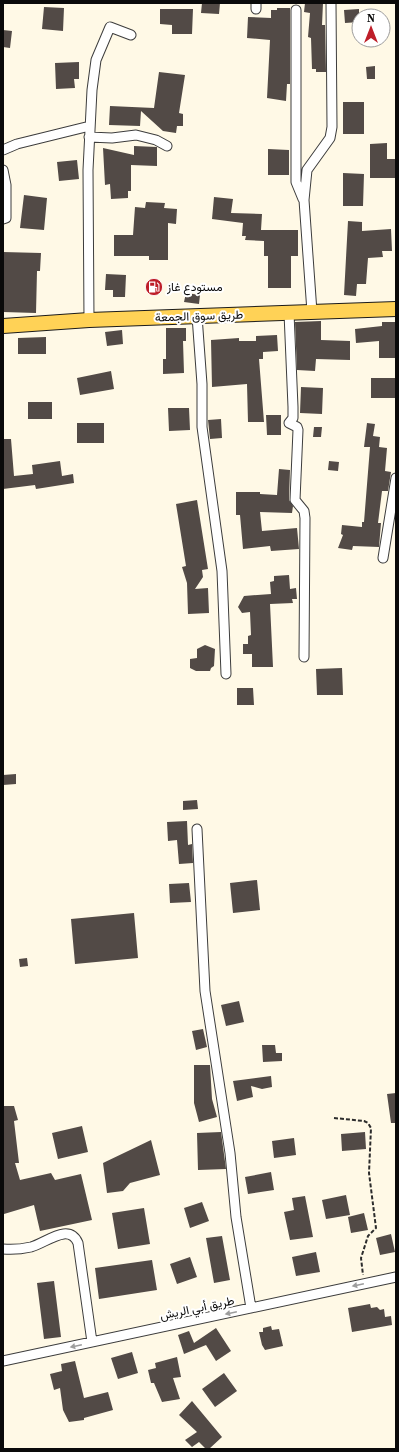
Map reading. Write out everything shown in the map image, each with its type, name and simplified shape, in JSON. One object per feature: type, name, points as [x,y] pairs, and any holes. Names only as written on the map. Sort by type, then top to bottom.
[{"type":"main road","name":"طريق سوق الجمعة","points":[[3,326],[89,320],[396,309]]},
{"type":"street","points":[[312,312],[304,200],[307,170],[330,138],[332,127],[331,3]]},
{"type":"street","points":[[296,10],[296,182],[304,200]]},
{"type":"street","points":[[89,320],[88,170],[94,74],[101,47],[110,27],[131,35]]},
{"type":"street","points":[[3,150],[16,144],[90,126]]},
{"type":"street","points":[[89,137],[112,138],[136,135],[156,140],[167,146]]},
{"type":"street","points":[[3,170],[6,185],[6,218],[3,219]]},
{"type":"street","points":[[289,313],[293,407],[293,418],[289,423],[297,427],[298,430],[295,500],[304,511],[305,518],[304,657]]},
{"type":"street","points":[[196,316],[202,384],[202,427],[222,571],[226,674]]},
{"type":"street","points":[[383,558],[396,478]]},
{"type":"street","points":[[197,829],[205,991],[230,1152],[236,1217],[251,1308]]},
{"type":"street","points":[[3,1249],[14,1250],[33,1247],[61,1234],[69,1233],[75,1236],[78,1243],[92,1342]]},
{"type":"street","name":"طريق أبي الريش","points":[[3,1362],[396,1277]]},
{"type":"path","points":[[334,1118],[364,1121],[368,1123],[371,1128],[370,1173],[376,1228],[368,1236],[361,1258],[363,1284]]},
{"type":"building","points":[[202,3],[220,3],[219,14],[201,13]]},
{"type":"building","points":[[305,3],[323,3],[322,25],[325,25],[326,72],[316,72],[316,69],[312,69],[311,38],[308,37],[310,13],[304,12]]},
{"type":"building","points":[[44,7],[64,8],[63,31],[42,29]]},
{"type":"building","points":[[277,8],[290,8],[290,84],[287,84],[286,101],[267,98],[270,40],[247,38],[248,17],[271,18],[271,10],[277,10]]},
{"type":"building","points":[[160,9],[193,9],[192,34],[172,34],[172,25],[160,24]]},
{"type":"building","points":[[344,10],[351,10],[351,23],[345,23]]},
{"type":"building","points":[[3,30],[12,31],[10,48],[3,47]]},
{"type":"building","points":[[79,62],[79,79],[74,79],[75,88],[56,89],[55,63]]},
{"type":"building","points":[[375,66],[375,79],[367,79],[366,67]]},
{"type":"building","points":[[159,72],[185,75],[179,113],[183,114],[183,126],[177,126],[176,133],[163,131],[141,111],[140,126],[109,125],[110,106],[154,108]]},
{"type":"building","points":[[343,102],[364,102],[364,134],[343,134]]},
{"type":"building","points":[[387,143],[387,159],[396,159],[396,178],[370,178],[370,144]]},
{"type":"building","points":[[134,146],[157,147],[157,166],[131,165],[131,191],[128,191],[128,198],[111,199],[110,184],[105,185],[103,148],[134,155]]},
{"type":"building","points":[[268,149],[289,150],[289,175],[268,175]]},
{"type":"building","points":[[77,160],[79,179],[59,181],[57,162]]},
{"type":"building","points":[[343,173],[364,174],[363,206],[343,206]]},
{"type":"building","points":[[24,195],[47,198],[44,230],[20,228]]},
{"type":"building","points":[[214,197],[233,199],[231,213],[262,214],[261,230],[298,230],[298,256],[291,256],[291,288],[268,288],[268,256],[264,256],[264,241],[245,240],[246,236],[242,236],[243,223],[212,219]]},
{"type":"building","points":[[146,202],[165,203],[164,208],[177,209],[176,224],[168,223],[168,260],[149,260],[149,256],[114,256],[114,235],[133,235],[135,207],[145,208]]},
{"type":"building","points":[[348,221],[362,222],[362,231],[391,229],[392,251],[382,251],[383,257],[368,258],[366,284],[357,284],[356,296],[344,295]]},
{"type":"building","points":[[3,252],[41,253],[40,271],[37,271],[36,313],[3,312]]},
{"type":"building","points":[[106,274],[126,275],[125,297],[113,297],[113,290],[105,290]]},
{"type":"building","points":[[186,293],[200,295],[199,304],[184,302]]},
{"type":"building","points":[[321,321],[321,340],[350,341],[350,360],[316,359],[315,371],[297,370],[295,322]]},
{"type":"building","points":[[382,322],[396,322],[396,358],[379,358],[379,341],[356,343],[355,329],[382,326]]},
{"type":"building","points":[[166,328],[186,328],[186,341],[183,341],[184,373],[163,374],[163,359],[166,359]]},
{"type":"building","points":[[122,330],[123,344],[107,346],[105,332]]},
{"type":"building","points":[[277,335],[278,351],[263,352],[263,359],[259,359],[264,422],[248,422],[247,384],[212,387],[211,340],[239,338],[239,341],[256,341],[256,336]]},
{"type":"building","points":[[46,337],[46,354],[18,354],[18,338]]},
{"type":"building","points":[[111,371],[114,389],[80,395],[77,378]]},
{"type":"building","points":[[371,378],[396,378],[396,398],[371,398]]},
{"type":"building","points":[[301,387],[323,388],[322,414],[300,413]]},
{"type":"building","points":[[28,402],[52,402],[52,419],[28,419]]},
{"type":"building","points":[[168,408],[189,408],[190,430],[169,431]]},
{"type":"building","points":[[266,415],[281,415],[281,435],[267,435]]},
{"type":"building","points":[[221,419],[222,438],[210,439],[208,420]]},
{"type":"building","points":[[77,423],[104,423],[104,443],[77,443]]},
{"type":"building","points":[[367,423],[375,424],[373,436],[380,437],[379,447],[387,448],[385,471],[391,472],[388,491],[382,491],[378,523],[381,523],[379,547],[353,546],[352,550],[338,548],[343,535],[341,534],[342,525],[362,527],[362,522],[364,522],[370,447],[364,447]]},
{"type":"building","points":[[314,427],[322,427],[321,437],[313,437]]},
{"type":"building","points":[[3,439],[11,439],[14,476],[33,474],[32,465],[60,461],[62,476],[73,474],[74,483],[36,489],[35,485],[3,489]]},
{"type":"building","points":[[329,461],[339,462],[338,471],[328,470]]},
{"type":"building","points":[[279,469],[290,470],[289,500],[293,506],[292,513],[260,512],[262,531],[297,528],[299,549],[271,551],[270,546],[243,549],[240,515],[236,515],[236,492],[260,492],[260,494],[277,495]]},
{"type":"building","points":[[197,500],[208,569],[202,570],[203,577],[195,589],[208,588],[209,613],[188,614],[187,583],[182,567],[186,566],[176,504]]},
{"type":"building","points":[[289,575],[290,589],[296,588],[297,599],[292,599],[293,603],[270,604],[273,667],[252,667],[252,654],[243,654],[243,644],[248,644],[248,636],[251,635],[250,612],[242,613],[238,607],[244,596],[271,594],[270,582],[274,581],[274,576]]},
{"type":"building","points":[[205,645],[215,649],[214,666],[210,671],[196,671],[190,668],[190,659],[197,658],[197,649]]},
{"type":"building","points":[[342,668],[343,695],[317,695],[316,669]]},
{"type":"building","points":[[237,688],[253,688],[254,705],[237,705]]},
{"type":"building","points":[[16,774],[16,784],[3,785],[3,775]]},
{"type":"building","points":[[197,800],[198,809],[183,810],[183,801]]},
{"type":"building","points":[[187,821],[188,845],[192,844],[193,863],[179,864],[177,840],[168,841],[167,822]]},
{"type":"building","points":[[257,880],[260,910],[233,913],[230,883]]},
{"type":"building","points":[[189,883],[191,902],[170,903],[169,884]]},
{"type":"building","points":[[134,913],[138,958],[75,964],[71,919]]},
{"type":"building","points":[[27,958],[28,966],[20,967],[19,959]]},
{"type":"building","points":[[239,1001],[244,1022],[226,1026],[221,1005]]},
{"type":"building","points":[[203,1029],[207,1047],[196,1050],[192,1031]]},
{"type":"building","points":[[262,1045],[275,1045],[276,1053],[282,1053],[282,1061],[263,1062]]},
{"type":"building","points":[[194,1065],[210,1065],[212,1099],[217,1117],[199,1122],[194,1103]]},
{"type":"building","points":[[271,1076],[272,1087],[262,1089],[251,1086],[253,1097],[237,1101],[233,1081]]},
{"type":"building","points":[[396,1093],[396,1123],[391,1123],[387,1094]]},
{"type":"building","points":[[3,1106],[14,1106],[18,1120],[14,1121],[19,1163],[15,1163],[20,1180],[51,1173],[55,1180],[81,1174],[92,1220],[40,1231],[34,1205],[4,1214]]},
{"type":"building","points":[[82,1126],[88,1152],[58,1159],[52,1133]]},
{"type":"building","points":[[221,1132],[226,1169],[198,1170],[197,1133]]},
{"type":"building","points":[[365,1132],[366,1149],[342,1151],[341,1134]]},
{"type":"building","points":[[294,1138],[296,1155],[274,1158],[272,1141]]},
{"type":"building","points":[[151,1140],[160,1175],[130,1183],[123,1191],[107,1193],[103,1163]]},
{"type":"building","points":[[271,1172],[274,1190],[248,1194],[245,1177]]},
{"type":"building","points":[[346,1195],[350,1215],[326,1219],[322,1200]]},
{"type":"building","points":[[305,1196],[313,1237],[290,1240],[284,1212],[294,1210],[292,1198]]},
{"type":"building","points":[[202,1202],[209,1221],[190,1228],[184,1208]]},
{"type":"building","points":[[144,1208],[150,1244],[118,1249],[112,1213]]},
{"type":"building","points":[[364,1213],[368,1230],[351,1233],[348,1217]]},
{"type":"building","points":[[391,1234],[395,1252],[380,1255],[376,1238]]},
{"type":"building","points":[[222,1236],[230,1280],[214,1283],[206,1238]]},
{"type":"building","points":[[316,1252],[320,1272],[296,1276],[292,1257]]},
{"type":"building","points":[[190,1257],[197,1277],[177,1284],[170,1264]]},
{"type":"building","points":[[152,1260],[157,1290],[99,1299],[95,1268]]},
{"type":"building","points":[[54,1281],[61,1337],[44,1339],[37,1283]]},
{"type":"building","points":[[370,1304],[371,1308],[377,1307],[380,1310],[384,1309],[385,1317],[391,1316],[392,1325],[352,1332],[348,1308]]},
{"type":"building","points":[[271,1326],[272,1330],[279,1329],[283,1346],[265,1350],[262,1345],[259,1332],[263,1332],[263,1328]]},
{"type":"building","points":[[216,1328],[231,1351],[216,1361],[206,1345],[184,1354],[178,1335],[189,1331],[194,1343]]},
{"type":"building","points":[[132,1352],[138,1373],[118,1379],[111,1358]]},
{"type":"building","points":[[177,1357],[181,1377],[173,1378],[180,1399],[162,1402],[154,1383],[151,1383],[148,1370],[156,1368],[155,1363]]},
{"type":"building","points":[[75,1361],[84,1398],[108,1392],[113,1410],[84,1418],[84,1420],[69,1422],[63,1410],[60,1388],[54,1390],[50,1374],[62,1371],[61,1364]]},
{"type":"building","points":[[224,1373],[237,1391],[215,1407],[202,1389]]},
{"type":"building","points":[[192,1401],[222,1437],[209,1449],[206,1449],[199,1442],[192,1447],[185,1440],[197,1432],[179,1415]]},
{"type":"place","name":"مستودع غاز","points":[[154,287]]}]
